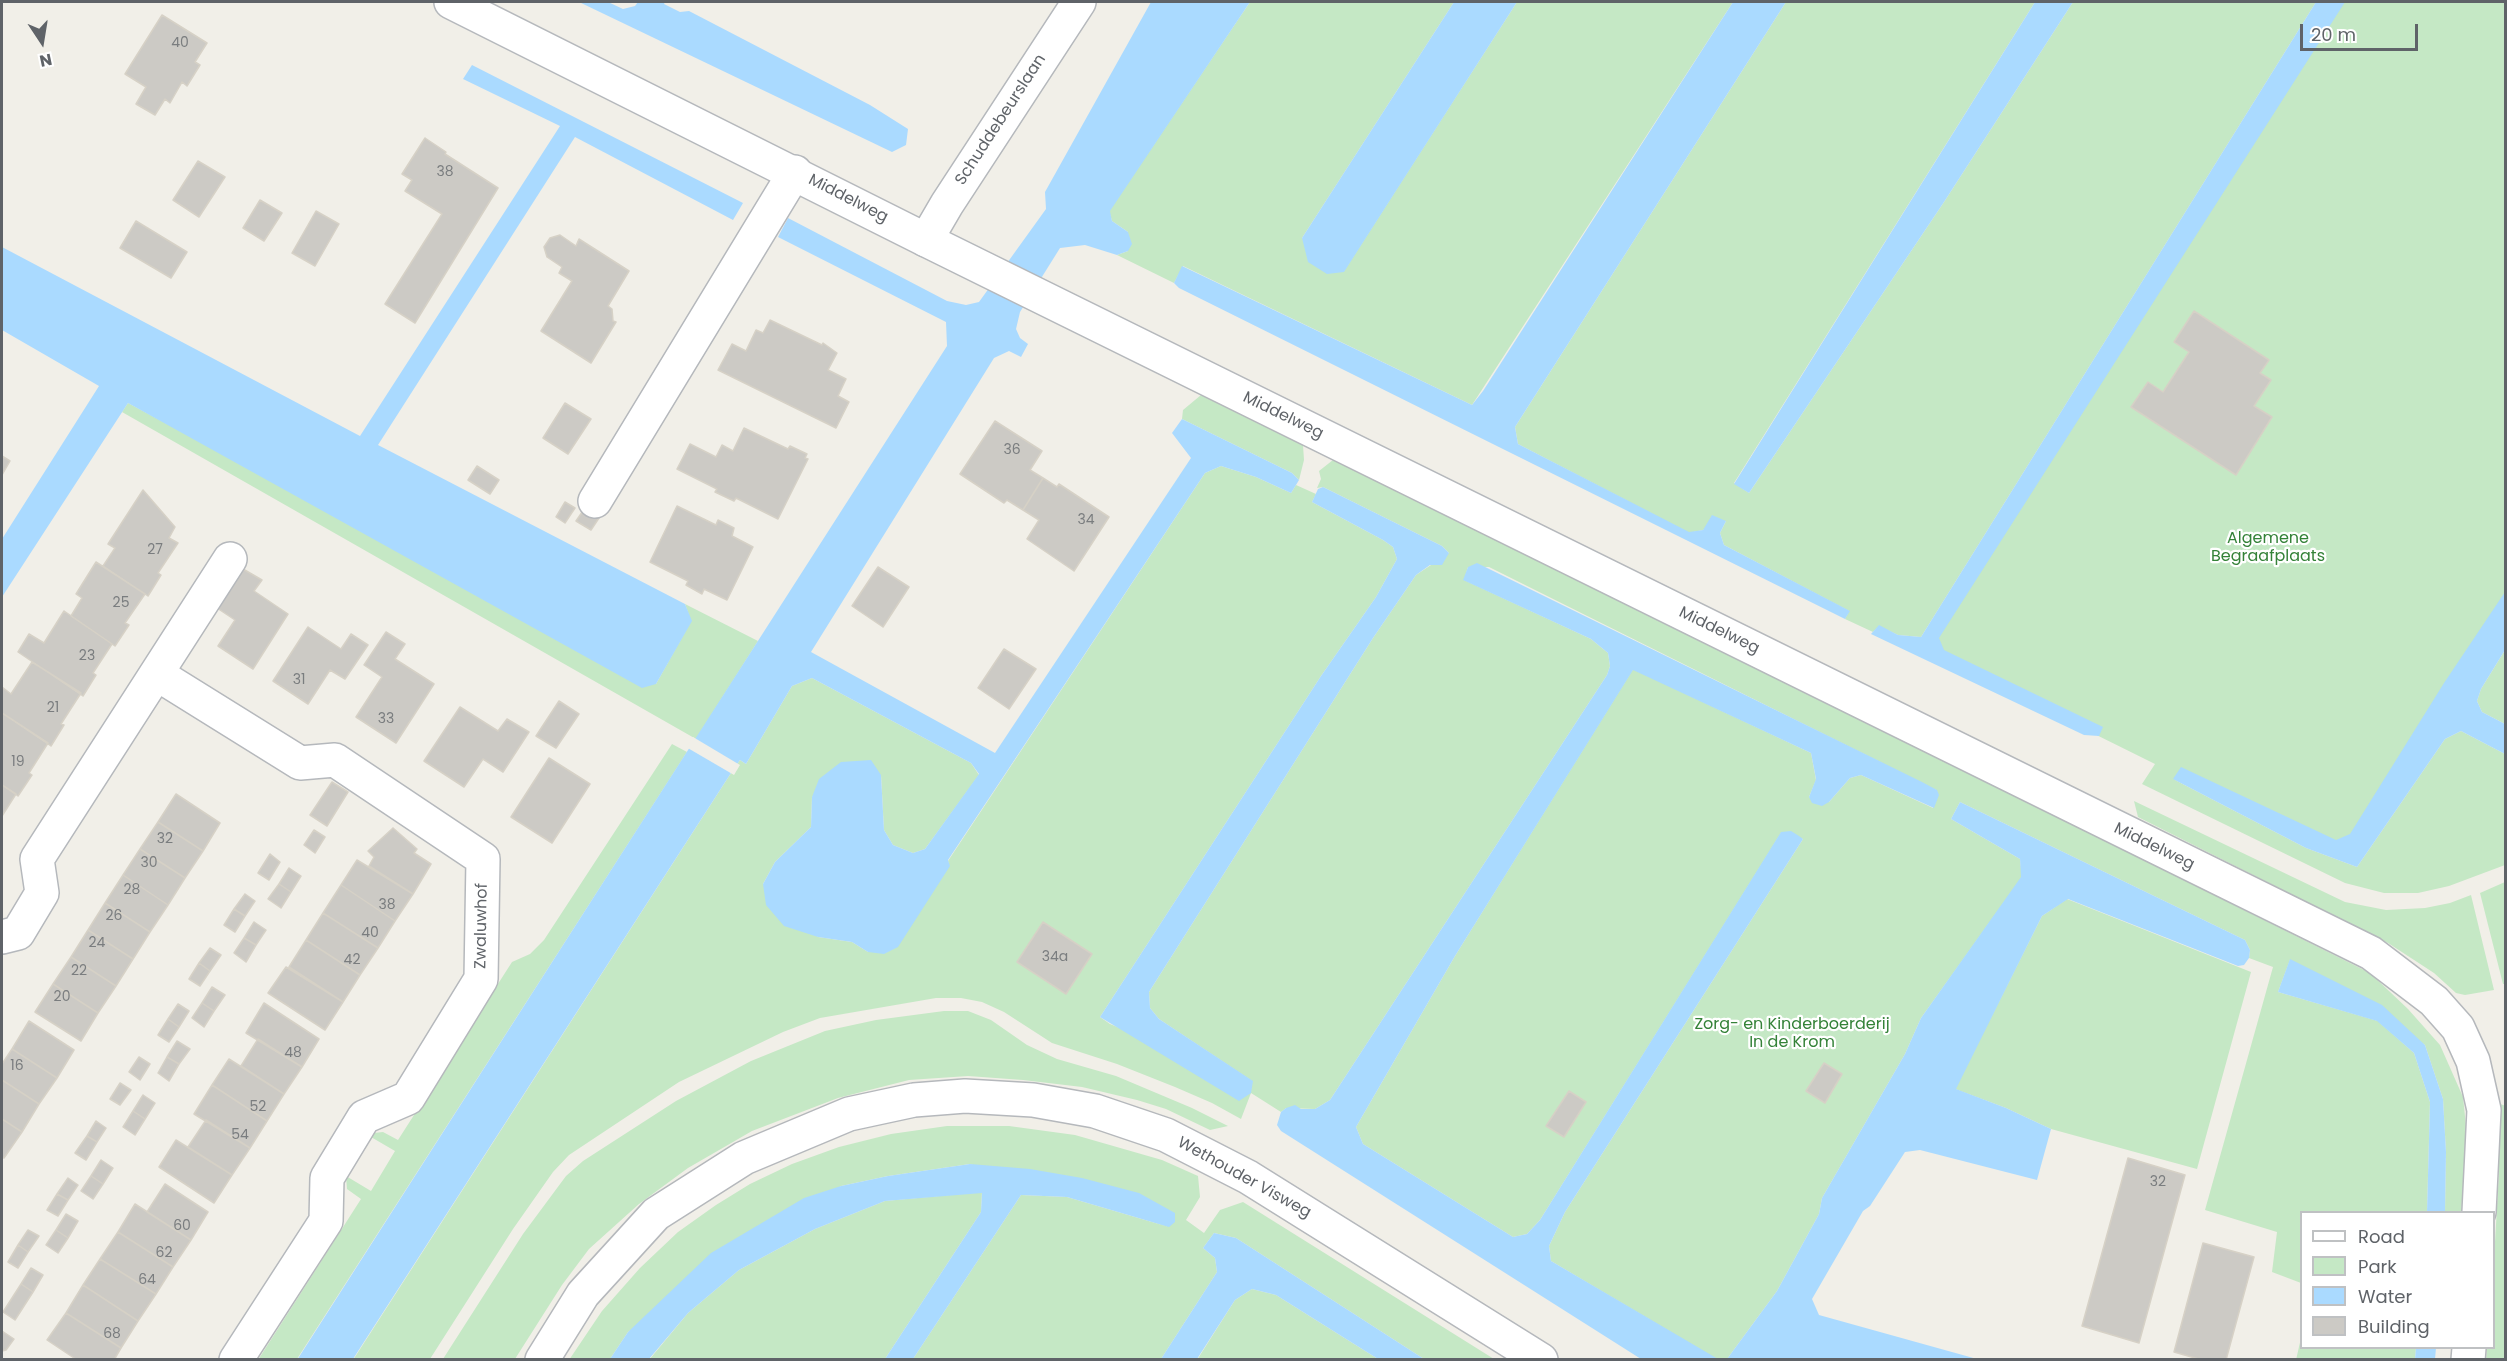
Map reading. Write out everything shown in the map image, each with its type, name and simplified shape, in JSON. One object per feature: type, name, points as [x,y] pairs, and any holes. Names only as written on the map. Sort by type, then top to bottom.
[{"type":"street","name":"Middelweg","points":[[451,2],[1041,297],[2371,953],[2434,1000],[2458,1028],[2473,1061],[2484,1110],[2479,1211]]},
{"type":"street","name":"Schuddebeurslaan","points":[[926,240],[947,204],[1079,2]]},
{"type":"street","name":"Middelweg","points":[[595,501],[795,172]]},
{"type":"street","points":[[2,937],[18,933],[42,893],[37,859],[230,559]]},
{"type":"street","name":"Zwaluwhof","points":[[158,674],[300,763],[335,760],[483,859],[481,979],[408,1098],[364,1117],[327,1178],[326,1221],[236,1359]]},
{"type":"street","name":"Wethouder Visweg","points":[[542,1359],[583,1294],[657,1214],[744,1158],[849,1114],[914,1100],[965,1096],[1033,1100],[1095,1111],[1166,1135],[1248,1177],[1540,1359]]},
{"type":"green space","points":[[1250,2],[1454,2],[1302,238],[1344,271],[1517,2],[1733,2],[1472,405],[1183,266],[1174,283],[1117,255],[1128,251],[1128,232],[1112,221],[1109,211]]},
{"type":"green space","points":[[1786,2],[2035,2],[1734,483],[1749,493],[1944,202],[2073,2],[2316,2],[1921,637],[1898,635],[1879,626],[1873,632],[1845,619],[1849,611],[1724,545],[1720,533],[1726,521],[1689,533],[1518,444],[1515,427]]},
{"type":"green space","name":"Algemene Begraafplaats","points":[[2336,2],[2505,2],[2505,613],[2346,858],[2173,779],[2306,848],[2357,867],[2445,739],[2461,731],[2505,754],[2505,865],[2449,886],[2418,893],[2384,893],[2345,883],[2142,784],[2155,764],[1925,650]]},
{"type":"green space","points":[[1201,395],[1303,445],[1304,460],[1299,480],[1292,473],[1182,419],[1183,410]]},
{"type":"green space","points":[[128,403],[656,684],[691,621],[685,604],[758,641],[696,739],[122,412]]},
{"type":"green space","name":"Zorg- en Kinderboerderij In de Krom","points":[[1333,460],[1974,775],[2370,973],[2408,1009],[2440,1045],[2463,1097],[2467,1136],[2461,1211],[2445,1211],[2446,1152],[2443,1099],[2425,1045],[2290,960],[2278,992],[2378,1021],[2414,1053],[2430,1102],[2427,1211],[2300,1211],[2300,1283],[2272,1272],[2277,1232],[2205,1210],[2273,967],[2249,958],[2250,950],[2245,940],[1960,802],[1951,819],[2020,859],[2022,877],[1921,1018],[1905,1054],[1822,1198],[1819,1214],[1777,1291],[1727,1359],[1716,1359],[1551,1261],[1549,1246],[1565,1212],[1803,839],[1781,833],[1540,1220],[1527,1234],[1513,1237],[1363,1144],[1356,1127],[1455,956],[1633,669],[1811,753],[1816,780],[1809,797],[1829,802],[1850,778],[1861,775],[1933,808],[1936,790],[1489,567],[1468,567],[1464,580],[1591,639],[1608,653],[1610,666],[1607,675],[1330,1100],[1315,1109],[1286,1108],[1281,1112],[1251,1093],[1241,1119],[1175,1087],[1117,1064],[1052,1043],[1004,1012],[982,1002],[961,998],[936,998],[820,1018],[783,1032],[679,1082],[569,1155],[553,1172],[513,1229],[430,1359],[353,1360],[731,773],[740,760],[746,764],[792,686],[812,678],[971,763],[979,775],[925,849],[913,853],[893,845],[884,830],[881,775],[812,797],[811,827],[775,862],[763,884],[818,937],[852,942],[868,952],[949,866],[948,861],[1205,473],[1221,466],[1256,477],[1291,493],[1296,485],[1316,494],[1312,502],[1383,540],[1393,547],[1397,559],[1376,597],[1321,676],[1100,1017],[1110,1024],[1252,1081],[1159,1019],[1150,1008],[1149,992],[1373,638],[1416,575],[1449,553],[1442,546],[1323,487],[1317,488],[1321,479],[1319,471]]},
{"type":"green space","points":[[2505,650],[2505,724],[2482,712],[2477,701],[2481,689]]},
{"type":"green space","points":[[672,744],[687,752],[297,1359],[258,1360],[361,1199],[347,1189],[346,1176],[371,1191],[395,1151],[371,1137],[374,1133],[383,1132],[398,1140],[512,962],[530,954],[544,940]]},
{"type":"green space","points":[[2134,801],[2345,902],[2386,910],[2425,908],[2450,903],[2471,895],[2494,990],[2465,995],[2456,993],[2434,973],[2388,943],[2138,817]]},
{"type":"green space","points":[[2505,882],[2506,984],[2503,984],[2480,893]]},
{"type":"green space","points":[[2067,899],[2251,972],[2197,1169],[2051,1129],[2006,1108],[1955,1089],[2042,916]]},
{"type":"green space","points":[[944,1011],[968,1011],[991,1020],[1027,1045],[1057,1059],[1116,1076],[1228,1126],[1210,1130],[1166,1109],[1082,1087],[968,1076],[909,1080],[838,1098],[752,1131],[688,1168],[639,1204],[589,1249],[562,1285],[515,1359],[443,1359],[523,1234],[566,1176],[583,1161],[676,1101],[751,1061],[825,1031],[876,1020]]},
{"type":"green space","points":[[2497,1103],[2506,1106],[2506,1359],[2486,1360],[2487,1349],[2495,1349],[2495,1242],[2499,1173]]},
{"type":"green space","points":[[947,1126],[1009,1126],[1075,1135],[1162,1160],[1198,1176],[1200,1197],[1186,1220],[1204,1233],[1220,1210],[1243,1202],[1494,1359],[1424,1359],[1236,1238],[1214,1233],[1203,1248],[1215,1258],[1217,1272],[1161,1359],[913,1359],[1021,1195],[1067,1197],[1169,1227],[970,1164],[888,1176],[841,1186],[628,1332],[610,1359],[569,1360],[602,1311],[640,1268],[678,1232],[716,1205],[750,1184],[792,1164],[839,1147],[891,1134]]},
{"type":"green space","points":[[982,1192],[981,1212],[885,1359],[649,1360],[688,1313],[739,1270],[815,1229],[885,1201]]},
{"type":"green space","points":[[1252,1289],[1276,1295],[1378,1359],[1197,1360],[1235,1300]]},
{"type":"green space","points":[[2300,1342],[2300,1349],[2416,1349],[2415,1359],[2296,1360]]},
{"type":"water","points":[[579,2],[608,2],[623,9],[635,6],[638,2],[665,2],[664,4],[680,12],[689,11],[870,105],[908,129],[906,145],[892,152]]},
{"type":"water","points":[[1151,2],[1250,2],[1110,211],[1112,221],[1128,232],[1132,244],[1128,251],[1117,255],[1085,245],[1060,248],[1020,312],[1016,329],[1020,338],[1028,344],[1021,357],[1009,351],[994,358],[811,652],[995,753],[1191,458],[1172,433],[1182,419],[1292,473],[1299,480],[1291,493],[1256,477],[1221,466],[1205,473],[948,860],[950,866],[898,947],[884,954],[868,952],[852,942],[818,937],[784,926],[766,905],[763,884],[775,862],[811,827],[812,797],[819,779],[841,762],[871,760],[881,775],[884,830],[893,845],[913,853],[925,849],[979,774],[971,763],[812,678],[792,686],[746,764],[740,760],[731,773],[353,1359],[297,1360],[947,346],[946,322],[778,237],[788,218],[947,301],[966,305],[979,302],[1046,209],[1045,192]]},
{"type":"water","points":[[1454,2],[1517,2],[1344,272],[1327,274],[1308,262],[1302,238]]},
{"type":"water","points":[[1733,2],[1786,2],[1515,427],[1518,444],[1689,532],[1703,530],[1712,515],[1726,521],[1720,533],[1724,545],[1850,611],[1845,619],[1179,288],[1174,283],[1182,266],[1472,405]]},
{"type":"water","points":[[2035,2],[2073,2],[1944,202],[1749,493],[1734,484]]},
{"type":"water","points":[[2316,2],[2345,2],[1939,638],[1944,650],[2103,727],[2099,736],[2084,735],[1871,634],[1879,625],[1898,635],[1921,637]]},
{"type":"water","points":[[472,65],[743,203],[733,220],[575,137],[378,445],[685,604],[692,621],[656,684],[642,688],[128,403],[2,597],[2,539],[99,386],[2,330],[2,247],[360,436],[560,126],[463,79]]},
{"type":"water","points":[[1323,487],[1442,546],[1449,553],[1442,565],[1430,565],[1416,575],[1373,638],[1149,992],[1150,1008],[1159,1019],[1253,1081],[1251,1093],[1239,1101],[1100,1017],[1321,676],[1376,597],[1397,559],[1393,547],[1383,540],[1312,502],[1318,489]]},
{"type":"water","points":[[1477,563],[1922,782],[1937,790],[1939,795],[1934,808],[1861,775],[1850,778],[1829,802],[1822,806],[1812,803],[1809,797],[1816,779],[1811,753],[1633,670],[1455,956],[1356,1127],[1363,1144],[1513,1237],[1527,1234],[1540,1220],[1781,832],[1791,831],[1799,836],[1803,839],[1565,1212],[1549,1246],[1551,1261],[1718,1359],[1641,1359],[1281,1131],[1277,1125],[1281,1112],[1286,1108],[1295,1105],[1301,1109],[1315,1109],[1330,1100],[1607,675],[1610,666],[1608,653],[1591,639],[1463,580],[1468,567]]},
{"type":"water","points":[[2505,592],[2505,650],[2481,689],[2477,701],[2482,712],[2505,724],[2505,754],[2461,731],[2445,739],[2357,867],[2306,848],[2173,779],[2181,767],[2336,840],[2350,834],[2444,683]]},
{"type":"water","points":[[1960,802],[2245,940],[2250,950],[2249,958],[2244,965],[2238,966],[2068,899],[2042,916],[1956,1089],[2006,1108],[2051,1129],[2037,1180],[1920,1150],[1905,1152],[1870,1206],[1863,1211],[1812,1299],[1819,1315],[1977,1359],[1727,1359],[1777,1291],[1819,1214],[1822,1198],[1905,1054],[1921,1018],[2021,877],[2020,859],[1951,819]]},
{"type":"water","points":[[2290,959],[2382,1005],[2425,1045],[2443,1099],[2446,1152],[2445,1211],[2427,1211],[2430,1102],[2414,1053],[2377,1021],[2278,992]]},
{"type":"water","points":[[970,1164],[1030,1169],[1082,1178],[1139,1193],[1175,1213],[1175,1222],[1169,1227],[1067,1197],[1021,1195],[913,1359],[885,1359],[981,1212],[982,1193],[885,1201],[815,1229],[739,1270],[688,1313],[649,1359],[610,1359],[628,1332],[711,1253],[804,1198],[841,1186],[888,1176]]},
{"type":"water","points":[[1214,1233],[1236,1238],[1424,1359],[1378,1359],[1276,1295],[1252,1289],[1235,1300],[1197,1359],[1161,1359],[1217,1272],[1215,1258],[1203,1248]]},
{"type":"water","points":[[2416,1349],[2436,1349],[2435,1359],[2415,1359]]},
{"type":"pier","points":[[693,737],[740,765],[734,775],[686,747]]},
{"type":"building","points":[[162,15],[207,43],[195,62],[200,65],[187,86],[182,82],[170,103],[165,99],[155,115],[136,104],[146,87],[125,74]]},
{"type":"building","points":[[425,138],[446,152],[445,154],[498,188],[415,323],[385,304],[442,214],[405,191],[412,180],[402,174]]},
{"type":"building","points":[[198,161],[225,177],[199,217],[173,200]]},
{"type":"building","points":[[260,200],[282,213],[264,241],[243,228]]},
{"type":"building","points":[[316,211],[339,224],[315,266],[292,253]]},
{"type":"building","points":[[136,221],[187,252],[171,278],[120,248]]},
{"type":"building","points":[[560,235],[576,246],[579,239],[629,271],[608,306],[612,309],[613,321],[616,322],[591,363],[541,331],[572,281],[559,273],[562,267],[547,257],[544,247],[550,238]]},
{"type":"building","points":[[2194,311],[2269,360],[2260,373],[2271,380],[2254,406],[2272,417],[2236,475],[2131,407],[2148,382],[2163,392],[2189,352],[2174,342]]},
{"type":"building","points":[[770,320],[822,345],[823,343],[837,353],[828,370],[846,379],[838,396],[849,402],[836,428],[718,370],[732,344],[746,351],[756,330],[763,333]]},
{"type":"building","points":[[565,403],[591,419],[568,454],[543,438]]},
{"type":"building","points":[[995,421],[1042,451],[1030,470],[1043,478],[1023,510],[1007,500],[1004,503],[960,474]]},
{"type":"building","points":[[744,428],[788,449],[790,446],[807,454],[805,458],[808,459],[778,519],[736,498],[734,501],[715,492],[717,489],[677,469],[690,444],[716,457],[722,445],[733,451]]},
{"type":"building","points":[[2,456],[10,461],[2,475]]},
{"type":"building","points":[[477,466],[499,480],[490,494],[468,480]]},
{"type":"building","points":[[1043,478],[1057,487],[1059,484],[1109,517],[1074,571],[1027,539],[1039,520],[1023,510]]},
{"type":"building","points":[[143,490],[175,527],[169,538],[178,543],[158,573],[161,575],[148,596],[103,566],[115,548],[108,544]]},
{"type":"building","points":[[565,502],[575,508],[565,523],[556,517]]},
{"type":"building","points":[[587,505],[601,515],[591,530],[576,521]]},
{"type":"building","points":[[677,506],[716,525],[718,520],[734,528],[732,536],[753,547],[727,600],[704,589],[702,594],[686,585],[688,581],[650,562]]},
{"type":"building","points":[[96,562],[145,594],[125,623],[129,625],[115,646],[71,616],[82,598],[76,594]]},
{"type":"building","points":[[878,567],[909,587],[883,627],[852,606]]},
{"type":"building","points":[[243,569],[262,580],[254,591],[288,614],[253,669],[218,646],[235,620],[217,608]]},
{"type":"building","points":[[64,611],[112,644],[93,673],[96,675],[83,696],[18,652],[29,634],[44,643]]},
{"type":"building","points":[[308,627],[341,649],[351,634],[368,645],[345,679],[330,670],[308,704],[273,681]]},
{"type":"building","points":[[386,632],[405,644],[395,659],[434,684],[396,743],[356,717],[382,677],[364,665]]},
{"type":"building","points":[[1004,649],[1036,669],[1009,709],[978,688]]},
{"type":"building","points":[[32,662],[81,693],[61,724],[64,725],[51,746],[2,713],[2,687],[11,694]]},
{"type":"building","points":[[559,701],[579,714],[556,748],[536,736]]},
{"type":"building","points":[[460,707],[498,731],[507,719],[529,732],[503,772],[483,759],[464,787],[424,761]]},
{"type":"building","points":[[2,713],[48,743],[29,773],[32,775],[18,796],[2,785]]},
{"type":"building","points":[[549,758],[590,784],[552,843],[511,817]]},
{"type":"building","points":[[332,782],[348,792],[327,826],[310,815]]},
{"type":"building","points":[[2,785],[16,794],[2,816]]},
{"type":"building","points":[[176,794],[220,823],[203,851],[158,822]]},
{"type":"building","points":[[158,822],[203,851],[185,878],[140,849]]},
{"type":"building","points":[[393,828],[417,849],[414,853],[431,864],[413,894],[369,866],[374,857],[368,851]]},
{"type":"building","points":[[314,830],[325,837],[315,853],[304,845]]},
{"type":"building","points":[[140,849],[185,878],[168,905],[123,875]]},
{"type":"building","points":[[270,854],[280,862],[269,880],[258,873]]},
{"type":"building","points":[[357,860],[413,894],[395,921],[341,885]]},
{"type":"building","points":[[289,868],[301,876],[291,892],[279,884]]},
{"type":"building","points":[[123,875],[168,905],[150,932],[105,903]]},
{"type":"building","points":[[279,884],[291,892],[281,908],[268,899]]},
{"type":"building","points":[[341,885],[395,921],[378,948],[323,913]]},
{"type":"building","points":[[245,894],[255,901],[245,916],[234,909]]},
{"type":"building","points":[[105,903],[150,932],[133,959],[88,930]]},
{"type":"building","points":[[234,909],[245,916],[235,932],[224,925]]},
{"type":"building","points":[[323,913],[378,948],[360,975],[306,940]]},
{"type":"building","points":[[254,922],[266,930],[256,945],[244,938]]},
{"type":"building","points":[[1043,922],[1092,954],[1066,994],[1017,962]]},
{"type":"building","points":[[88,930],[133,959],[116,986],[71,957]]},
{"type":"building","points":[[244,938],[256,945],[246,962],[234,953]]},
{"type":"building","points":[[306,940],[360,975],[343,1002],[289,967]]},
{"type":"building","points":[[210,948],[221,955],[210,971],[199,963]]},
{"type":"building","points":[[71,957],[116,986],[98,1013],[53,984]]},
{"type":"building","points":[[199,963],[210,971],[200,986],[189,979]]},
{"type":"building","points":[[286,967],[343,1002],[325,1030],[268,993]]},
{"type":"building","points":[[53,984],[98,1013],[81,1041],[35,1012]]},
{"type":"building","points":[[212,987],[225,995],[214,1011],[202,1003]]},
{"type":"building","points":[[202,1003],[214,1011],[204,1027],[192,1018]]},
{"type":"building","points":[[264,1003],[319,1039],[302,1067],[246,1033]]},
{"type":"building","points":[[178,1004],[189,1011],[179,1027],[168,1019]]},
{"type":"building","points":[[168,1019],[179,1027],[169,1042],[158,1035]]},
{"type":"building","points":[[29,1021],[74,1050],[57,1078],[12,1049]]},
{"type":"building","points":[[258,1039],[302,1067],[284,1094],[241,1066]]},
{"type":"building","points":[[177,1041],[190,1049],[179,1064],[167,1057]]},
{"type":"building","points":[[12,1049],[57,1078],[39,1104],[2,1080],[2,1064]]},
{"type":"building","points":[[139,1057],[150,1064],[140,1080],[129,1072]]},
{"type":"building","points":[[167,1057],[179,1064],[169,1081],[158,1073]]},
{"type":"building","points":[[229,1059],[284,1094],[267,1121],[212,1085]]},
{"type":"building","points":[[1824,1063],[1842,1074],[1825,1103],[1806,1091]]},
{"type":"building","points":[[2,1080],[39,1104],[22,1132],[2,1119]]},
{"type":"building","points":[[120,1083],[131,1090],[120,1105],[110,1099]]},
{"type":"building","points":[[212,1085],[267,1121],[250,1148],[194,1114]]},
{"type":"building","points":[[1569,1091],[1586,1102],[1564,1137],[1546,1126]]},
{"type":"building","points":[[143,1095],[155,1103],[145,1119],[133,1111]]},
{"type":"building","points":[[133,1111],[145,1119],[135,1135],[123,1127]]},
{"type":"building","points":[[2,1119],[22,1132],[4,1158],[2,1157]]},
{"type":"building","points":[[206,1120],[250,1148],[232,1175],[188,1147]]},
{"type":"building","points":[[96,1121],[106,1128],[97,1142],[87,1136]]},
{"type":"building","points":[[87,1136],[97,1142],[86,1160],[75,1153]]},
{"type":"building","points":[[176,1140],[232,1175],[214,1203],[159,1167]]},
{"type":"building","points":[[2128,1158],[2185,1175],[2139,1343],[2082,1326]]},
{"type":"building","points":[[101,1160],[113,1168],[103,1184],[91,1176]]},
{"type":"building","points":[[91,1176],[103,1184],[93,1199],[81,1191]]},
{"type":"building","points":[[68,1178],[78,1185],[68,1200],[57,1194]]},
{"type":"building","points":[[165,1184],[208,1212],[191,1240],[147,1212]]},
{"type":"building","points":[[57,1194],[68,1200],[58,1216],[47,1210]]},
{"type":"building","points":[[135,1204],[191,1240],[173,1267],[118,1232]]},
{"type":"building","points":[[66,1214],[78,1221],[68,1238],[56,1230]]},
{"type":"building","points":[[28,1230],[39,1236],[28,1252],[18,1245]]},
{"type":"building","points":[[56,1230],[68,1238],[58,1253],[46,1245]]},
{"type":"building","points":[[118,1232],[173,1267],[156,1294],[100,1259]]},
{"type":"building","points":[[2203,1243],[2254,1257],[2226,1360],[2202,1360],[2174,1352]]},
{"type":"building","points":[[18,1245],[28,1252],[18,1268],[8,1262]]},
{"type":"building","points":[[100,1259],[156,1294],[138,1321],[83,1285]]},
{"type":"building","points":[[31,1268],[43,1275],[33,1292],[21,1284]]},
{"type":"building","points":[[21,1284],[33,1292],[15,1320],[3,1312]]},
{"type":"building","points":[[83,1285],[138,1321],[121,1348],[66,1313]]},
{"type":"building","points":[[66,1313],[121,1348],[114,1360],[77,1360],[47,1340]]},
{"type":"building","points":[[2,1331],[14,1339],[6,1350],[2,1351]]}]
